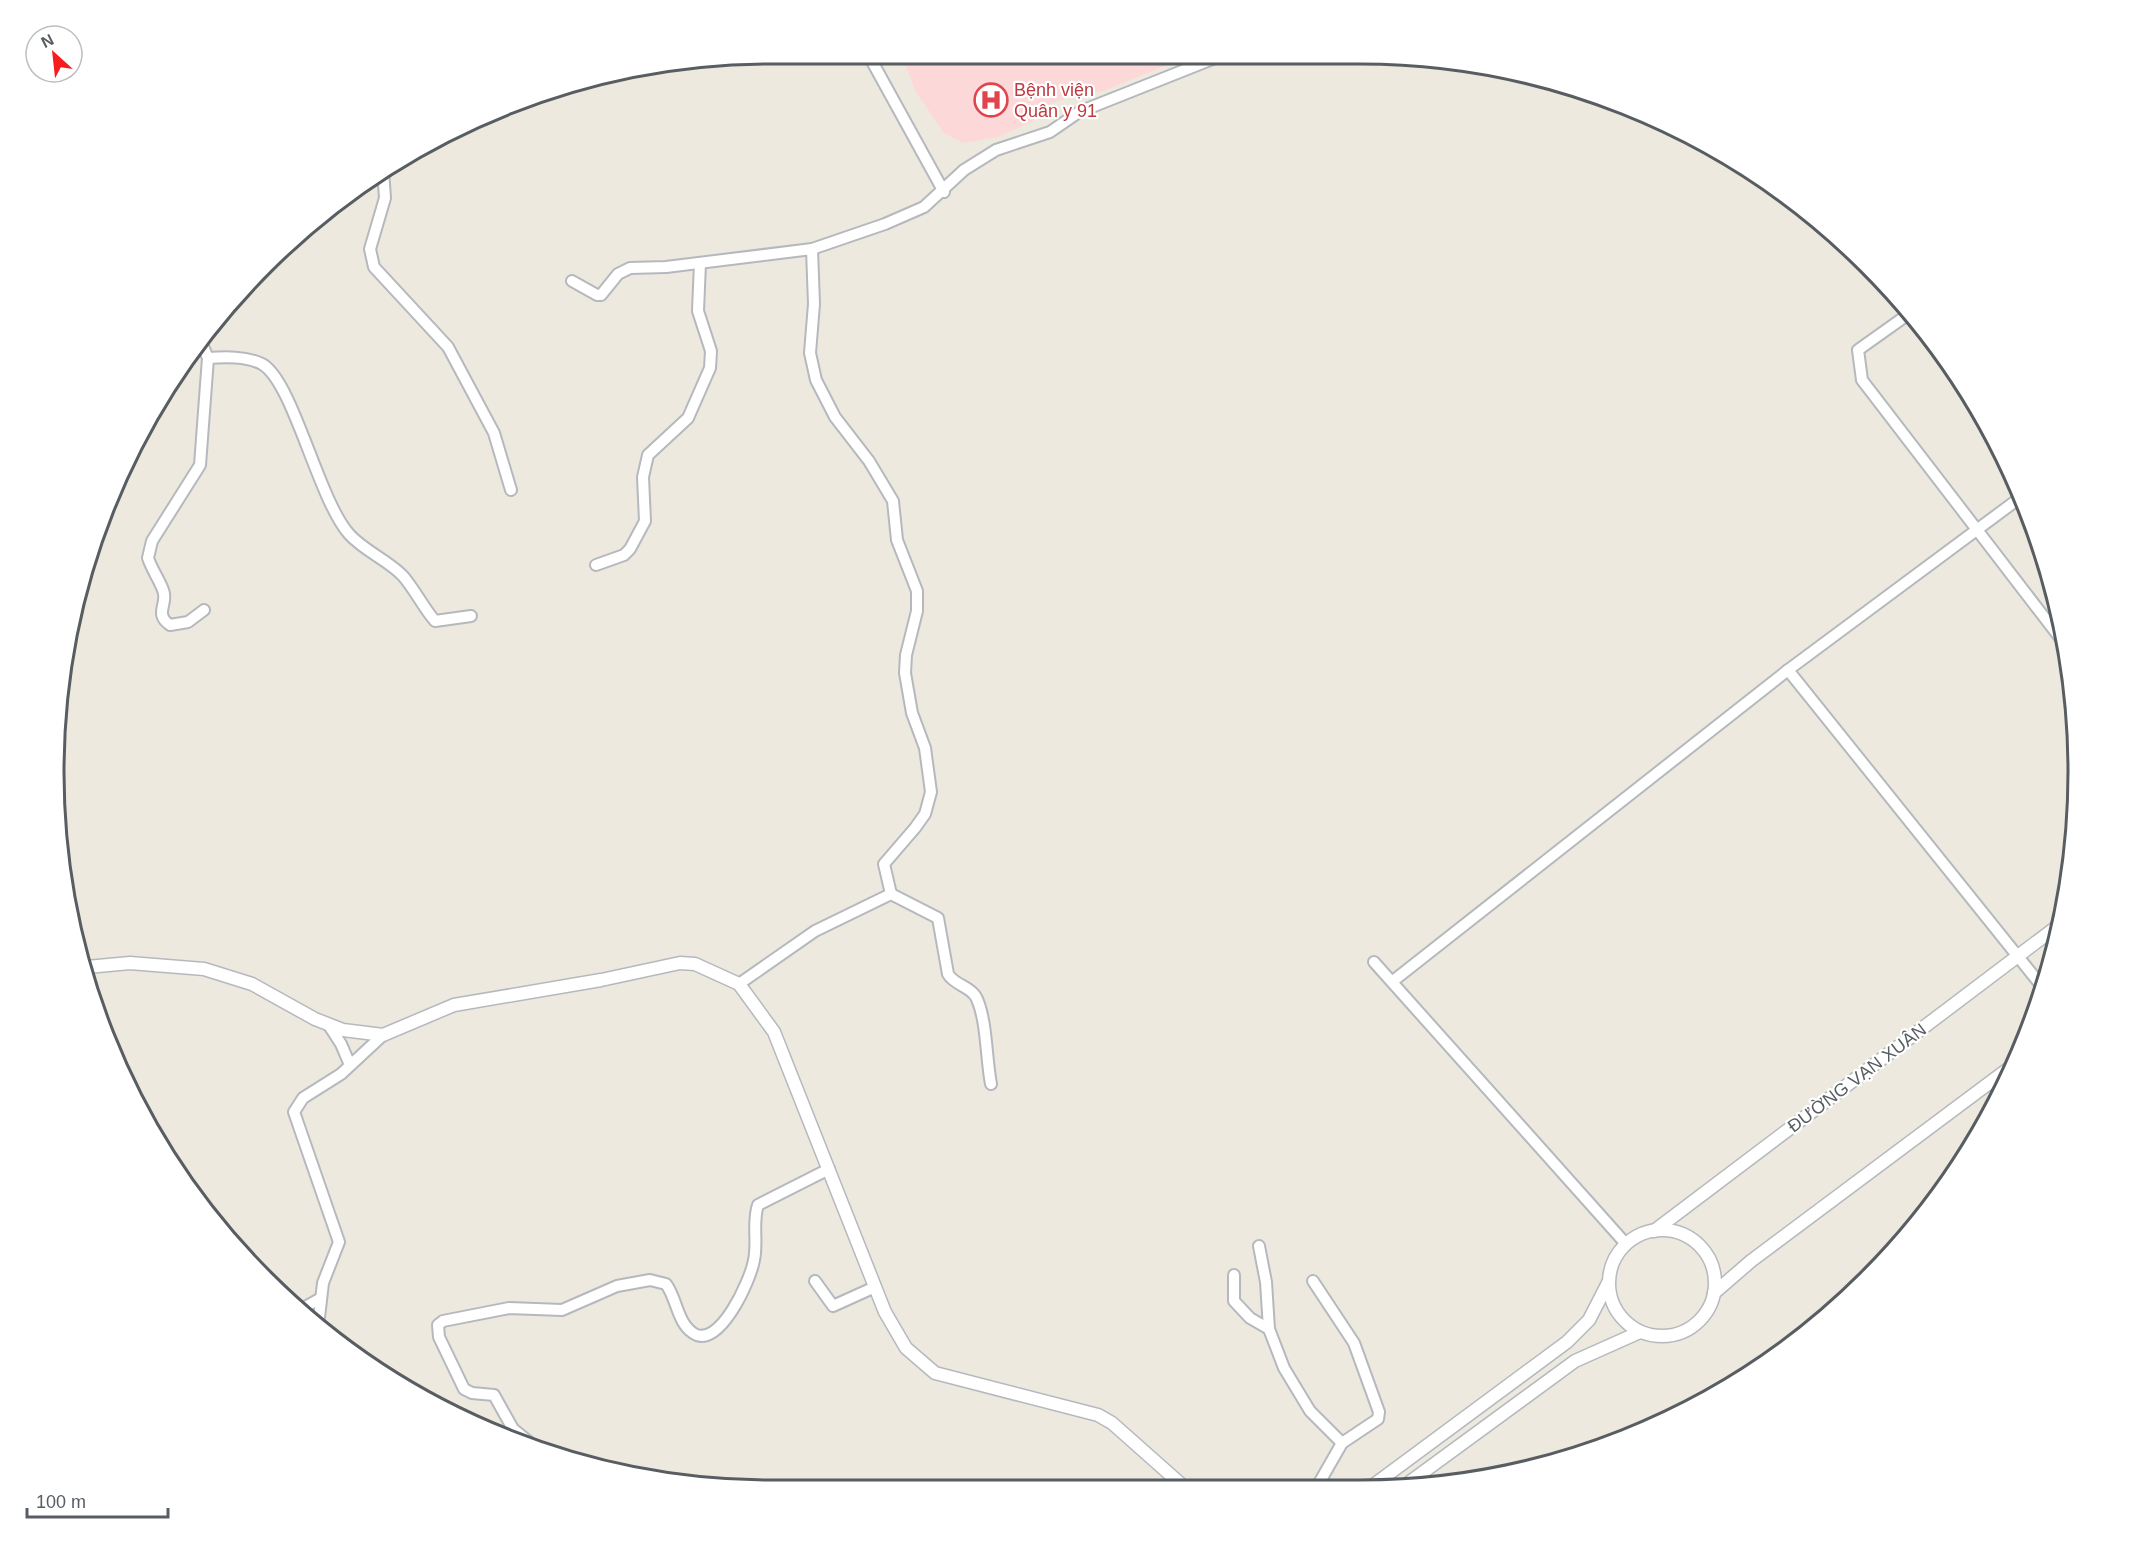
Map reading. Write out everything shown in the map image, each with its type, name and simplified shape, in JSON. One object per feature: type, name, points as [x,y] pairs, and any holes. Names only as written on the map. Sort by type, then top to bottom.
[{"type":"street","points":[[874,64],[944,192]]},
{"type":"street","points":[[572,281],[597,296],[601,295],[624,270],[812,249],[924,207],[944,192],[964,170],[996,150],[1050,132],[1079,112],[1200,64]]},
{"type":"street","points":[[384,181],[385,198],[370,249],[374,267],[448,347],[494,433],[511,490]]},
{"type":"street","points":[[812,249],[814,304],[810,353],[816,380],[836,417],[869,461],[893,501],[897,540],[917,591],[917,611],[904,663],[912,713],[926,748],[931,785],[927,808],[884,864],[891,894],[938,918],[948,974],[952,980],[973,993],[978,1002],[984,1027],[985,1057],[991,1084]]},
{"type":"street","points":[[596,565],[624,555],[630,549],[645,521],[643,477],[648,455],[688,418],[710,368],[711,351],[698,311],[700,263]]},
{"type":"street","points":[[1903,318],[1858,350],[1862,380],[1979,529],[2054,629]]},
{"type":"street","points":[[204,610],[189,622],[170,625],[163,619],[161,610],[165,592],[148,558],[152,541],[200,465],[208,358],[205,350]]},
{"type":"street","points":[[208,358],[230,356],[262,364],[272,373],[296,423],[318,480],[348,532],[403,576],[435,621],[471,616]]},
{"type":"street","points":[[1393,981],[1788,670],[2015,501]]},
{"type":"street","points":[[1788,670],[2037,980]]},
{"type":"street","points":[[739,984],[815,931],[891,894]]},
{"type":"street","name":"ĐƯỜNG VẠN XUÂN","points":[[1654,1231],[2050,932]]},
{"type":"street","points":[[1374,962],[1626,1245]]},
{"type":"street","points":[[92,966],[130,963],[204,969],[252,984],[343,1030],[383,1035]]},
{"type":"street","points":[[319,1315],[322,1283],[339,1242],[294,1112],[303,1098],[350,1065],[383,1035],[454,1005],[601,980],[680,963],[695,964],[739,984],[774,1032],[887,1318],[906,1348],[935,1373],[1098,1415],[1113,1423],[1176,1480]]},
{"type":"street","points":[[328,1024],[341,1044],[350,1065]]},
{"type":"street","points":[[1714,1293],[1751,1261],[2001,1074]]},
{"type":"street","points":[[518,1432],[494,1395],[472,1394],[464,1389],[439,1337],[438,1325],[443,1321],[509,1308],[562,1310],[617,1286],[650,1280],[666,1284],[683,1322],[690,1331],[698,1336],[708,1335],[726,1320],[751,1270],[756,1249],[758,1205],[829,1169]]},
{"type":"street","points":[[1383,1479],[1567,1342],[1589,1320],[1608,1283],[1613,1262],[1626,1245],[1639,1236],[1654,1231],[1671,1231],[1687,1236],[1700,1246],[1712,1268],[1714,1293],[1709,1308],[1699,1321],[1671,1336],[1655,1336],[1640,1332],[1623,1320],[1612,1303],[1608,1283]]},
{"type":"street","points":[[1259,1246],[1266,1282],[1269,1329],[1289,1379],[1304,1402],[1342,1443]]},
{"type":"street","points":[[1234,1275],[1234,1301],[1250,1318],[1269,1329]]},
{"type":"street","points":[[815,1281],[833,1306],[875,1287]]},
{"type":"street","points":[[1313,1281],[1354,1343],[1379,1413],[1377,1419],[1342,1443],[1321,1480]]},
{"type":"street","points":[[308,1305],[321,1298]]},
{"type":"street","points":[[1417,1477],[1575,1361],[1640,1332]]},
{"type":"shaded area","name":"Bệnh viện Quân y 91","points":[[905,64],[1169,64],[1103,91],[1071,96],[1048,105],[1033,121],[998,137],[963,143],[944,133],[916,92]]},
{"type":"place","name":"Bệnh viện Quân y 91","points":[[991,100]]}]
